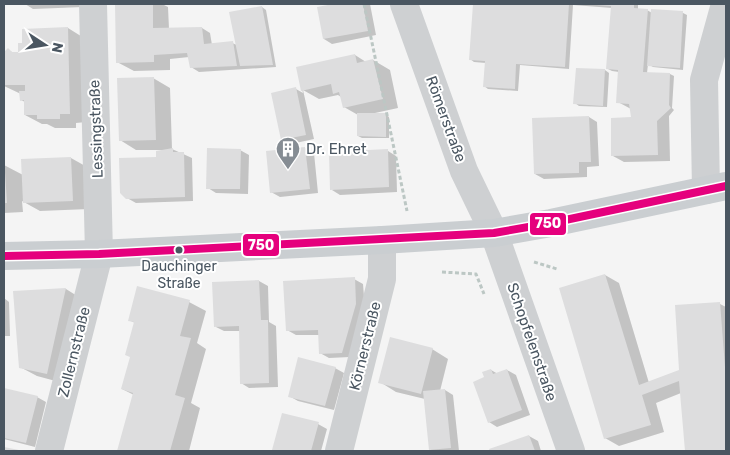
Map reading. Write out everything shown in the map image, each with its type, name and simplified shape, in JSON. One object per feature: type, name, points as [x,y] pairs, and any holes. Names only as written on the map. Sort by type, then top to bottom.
[{"type":"main road","points":[[4,256],[99,254],[494,233],[551,224],[716,188]]},
{"type":"street","name":"Lessingstraße","points":[[93,4],[99,254]]},
{"type":"street","name":"Römerstraße","points":[[404,4],[464,171],[494,233]]},
{"type":"street","points":[[716,188],[704,80],[725,4]]},
{"type":"street","name":"Schopfelenstraße","points":[[494,233],[570,451]]},
{"type":"street","name":"Körnerstraße","points":[[339,451],[382,279],[382,240]]},
{"type":"street","name":"Zollernstraße","points":[[49,451],[99,254]]},
{"type":"path","points":[[364,4],[408,217]]},
{"type":"path","points":[[442,272],[476,274],[485,295]]},
{"type":"building","points":[[115,4],[153,4],[153,28],[202,27],[204,44],[233,41],[237,66],[190,68],[187,53],[154,55],[154,62],[116,63]]},
{"type":"building","points":[[333,4],[363,4],[368,31],[323,39],[317,7]]},
{"type":"building","points":[[473,4],[569,4],[565,67],[516,64],[515,89],[483,87],[485,61],[469,60]]},
{"type":"building","points":[[596,4],[634,4],[634,8],[648,9],[643,72],[670,73],[669,105],[671,108],[657,121],[658,155],[611,156],[611,118],[631,117],[629,104],[616,103],[618,70],[606,69],[611,6]]},
{"type":"building","points":[[262,6],[273,65],[240,66],[229,12]]},
{"type":"building","points":[[651,9],[683,11],[680,68],[647,66]]},
{"type":"building","points":[[68,27],[70,114],[60,114],[60,119],[37,119],[37,115],[24,115],[24,100],[20,101],[19,91],[25,91],[25,85],[4,85],[4,52],[8,48],[12,52],[18,52],[18,43],[22,43],[22,29]]},
{"type":"building","points":[[355,54],[357,63],[373,59],[383,99],[343,108],[339,92],[333,94],[331,84],[301,91],[296,67]]},
{"type":"building","points":[[576,68],[605,69],[603,106],[573,104]]},
{"type":"building","points":[[154,77],[156,140],[119,141],[117,78]]},
{"type":"building","points":[[296,87],[306,135],[281,140],[271,93]]},
{"type":"building","points":[[357,113],[386,113],[386,137],[357,136]]},
{"type":"building","points":[[589,116],[591,162],[579,162],[579,173],[534,174],[532,118]]},
{"type":"building","name":"Dr. Ehret","points":[[305,147],[310,189],[270,193],[266,151]]},
{"type":"building","points":[[173,148],[173,152],[184,152],[185,197],[126,199],[120,193],[119,158],[156,157],[156,151]]},
{"type":"building","points":[[207,148],[241,149],[240,189],[206,189]]},
{"type":"building","points":[[388,149],[389,187],[330,190],[329,152]]},
{"type":"building","points":[[71,157],[73,201],[23,203],[21,159]]},
{"type":"building","points":[[5,172],[7,203],[4,203]]},
{"type":"building","points":[[605,274],[639,385],[679,370],[675,305],[720,302],[726,380],[726,451],[685,451],[679,381],[642,395],[651,425],[604,439],[559,288]]},
{"type":"building","points":[[355,277],[356,304],[342,353],[319,354],[318,330],[286,331],[283,281]]},
{"type":"building","points":[[259,280],[261,320],[268,320],[269,383],[240,384],[239,326],[214,327],[212,282]]},
{"type":"building","points":[[137,286],[190,300],[180,336],[191,338],[175,395],[185,398],[170,451],[117,451],[133,393],[121,389],[130,357],[125,355],[134,322],[128,321]]},
{"type":"building","points":[[66,288],[47,374],[19,368],[13,291]]},
{"type":"building","points":[[390,337],[433,348],[421,394],[378,383]]},
{"type":"building","points":[[298,357],[336,367],[325,406],[288,397]]},
{"type":"building","points":[[491,369],[493,374],[507,369],[522,410],[488,423],[473,382],[484,377],[482,372]]},
{"type":"building","points":[[4,388],[38,396],[26,443],[4,438]]},
{"type":"building","points":[[445,389],[451,448],[429,450],[423,391]]},
{"type":"building","points":[[282,413],[319,422],[311,451],[272,450]]},
{"type":"building","points":[[529,435],[535,451],[490,451],[489,449]]},
{"type":"building","points":[[4,447],[19,450],[19,451],[4,451]]},
{"type":"transit line","name":"750","points":[[4,256],[99,254],[494,233],[551,223],[726,186]]},
{"type":"place","name":"Dr. Ehret","points":[[288,170]]},
{"type":"place","name":"Dauchinger Straße","points":[[179,250]]}]
